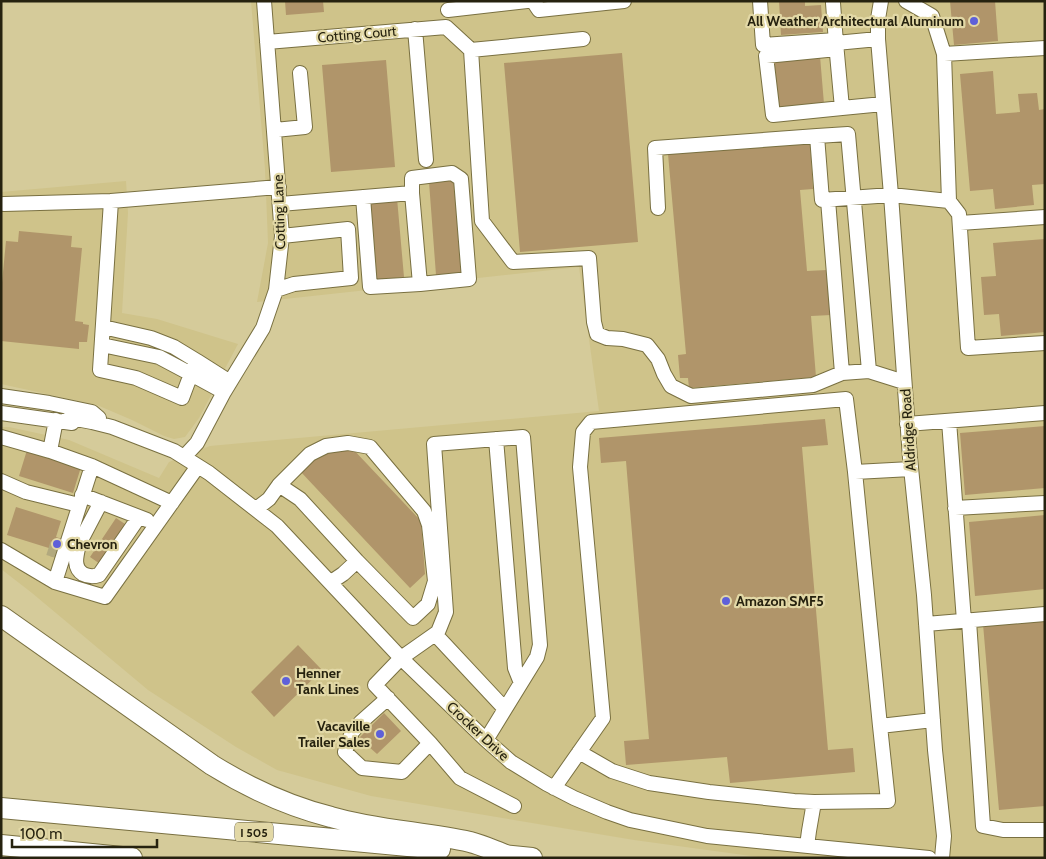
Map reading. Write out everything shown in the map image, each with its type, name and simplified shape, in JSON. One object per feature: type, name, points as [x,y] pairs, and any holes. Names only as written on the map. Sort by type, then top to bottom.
[{"type":"highway","points":[[1,616],[212,765],[238,781],[299,808],[331,817],[364,825],[472,843],[506,855]]},
{"type":"highway","name":"I 505","points":[[1,808],[532,858]]},
{"type":"highway","points":[[1,845],[132,858]]},
{"type":"street","name":"Cotting Lane","points":[[184,457],[197,443],[227,387],[263,328],[276,290],[282,236],[264,1]]},
{"type":"street","points":[[527,1],[449,6],[446,27],[471,50],[482,221],[513,262],[588,258],[594,322],[597,334],[607,338],[624,339],[647,345],[658,359],[670,386],[691,396],[813,385],[842,374],[869,371],[904,382]]},
{"type":"street","points":[[533,1],[539,10],[624,1]]},
{"type":"street","points":[[760,1],[763,45],[836,44]]},
{"type":"street","points":[[906,1],[932,16],[944,54],[949,201],[959,214],[968,348],[1045,343]]},
{"type":"street","name":"Aldridge Road","points":[[880,2],[878,39],[907,424],[944,836],[942,858]]},
{"type":"street","points":[[833,3],[842,108]]},
{"type":"street","name":"Cotting Court","points":[[268,42],[446,27]]},
{"type":"street","points":[[415,29],[426,160]]},
{"type":"street","points":[[471,50],[583,39]]},
{"type":"street","points":[[878,39],[766,56],[773,115],[884,104]]},
{"type":"street","points":[[944,54],[1045,48]]},
{"type":"street","points":[[274,130],[305,127],[300,73]]},
{"type":"street","points":[[658,208],[654,148],[848,134],[869,371]]},
{"type":"street","points":[[817,136],[822,200],[891,195],[949,201]]},
{"type":"street","points":[[363,197],[370,287],[420,284],[469,279],[461,180],[452,173],[412,178],[420,284]]},
{"type":"street","points":[[4,204],[111,202],[279,187]]},
{"type":"street","points":[[280,204],[412,193]]},
{"type":"street","points":[[828,200],[842,374]]},
{"type":"street","points":[[111,202],[100,370],[136,378],[182,398],[198,361]]},
{"type":"street","points":[[960,223],[1045,217]]},
{"type":"street","points":[[276,290],[294,284],[351,278],[348,229],[282,236]]},
{"type":"street","points":[[103,327],[151,338],[174,347],[198,361],[227,387]]},
{"type":"street","points":[[102,345],[160,357],[191,374],[227,387]]},
{"type":"street","name":"Crocker Drive","points":[[1,396],[49,402],[92,412],[112,427],[174,451],[209,473],[276,526],[401,658],[486,740],[511,762],[554,788],[630,820],[707,836],[929,858]]},
{"type":"street","points":[[554,788],[579,752],[603,718],[580,467],[583,432],[591,422],[846,399],[888,800],[794,801],[649,784],[612,771],[579,752]]},
{"type":"street","name":"Crocker Drive","points":[[1,413],[96,428],[112,427]]},
{"type":"street","points":[[907,424],[1045,413]]},
{"type":"street","points":[[50,451],[59,421]]},
{"type":"street","points":[[949,421],[983,826],[1003,830],[1045,830]]},
{"type":"street","points":[[486,740],[536,658],[540,645],[523,437],[434,444],[446,612],[438,632],[401,658],[375,685],[460,778],[514,806]]},
{"type":"street","points":[[1,438],[50,451],[92,466],[172,503]]},
{"type":"street","points":[[496,439],[515,668],[521,683]]},
{"type":"street","points":[[256,510],[269,499],[280,485],[310,454],[326,446],[348,443],[370,447],[424,511],[429,525],[435,581],[428,604],[413,618],[300,499],[280,485]]},
{"type":"street","points":[[50,579],[68,543],[92,466]]},
{"type":"street","points":[[1,550],[50,579],[105,597],[198,466]]},
{"type":"street","points":[[855,472],[911,469]]},
{"type":"street","points":[[1,481],[26,492],[79,505],[101,502],[157,524]]},
{"type":"street","points":[[68,543],[101,502]]},
{"type":"street","points":[[955,508],[1045,503]]},
{"type":"street","points":[[68,543],[79,571],[90,577],[99,575],[139,517]]},
{"type":"street","points":[[50,579],[53,556]]},
{"type":"street","points":[[331,582],[344,574],[357,561]]},
{"type":"street","points":[[926,624],[1045,614]]},
{"type":"street","points":[[435,634],[505,709]]},
{"type":"street","points":[[388,698],[352,732],[345,752],[362,768],[402,772],[430,743]]},
{"type":"street","points":[[880,726],[933,720]]},
{"type":"street","points":[[807,846],[814,802]]},
{"type":"shaded area","points":[[251,1],[1045,1],[1045,858],[765,858],[634,840],[371,796],[277,770],[236,747],[148,690],[1,569],[1,427],[9,427],[69,440],[159,478],[169,462],[210,446],[599,411],[579,267],[257,302],[268,243],[265,169]]},
{"type":"shaded area","points":[[126,181],[128,213],[122,313],[157,319],[238,344],[199,418],[185,437],[174,439],[164,436],[97,405],[1,384],[1,192]]},
{"type":"building","points":[[285,1],[323,1],[324,12],[286,15]]},
{"type":"building","points":[[779,1],[805,1],[805,6],[821,5],[823,32],[781,35]]},
{"type":"building","name":"All Weather Architectural Aluminum","points":[[950,1],[995,1],[998,41],[954,45]]},
{"type":"building","points":[[622,53],[638,242],[520,252],[504,63]]},
{"type":"building","points":[[820,56],[824,104],[775,108],[770,61]]},
{"type":"building","points":[[386,60],[395,167],[331,172],[322,65]]},
{"type":"building","points":[[993,71],[996,114],[1020,112],[1018,94],[1037,93],[1039,110],[1045,109],[1045,184],[1032,185],[1034,205],[995,209],[993,189],[970,191],[960,74]]},
{"type":"building","points":[[810,142],[813,189],[800,190],[807,271],[827,270],[831,315],[811,316],[816,377],[689,388],[688,378],[680,378],[678,355],[686,354],[668,154]]},
{"type":"building","points":[[458,180],[465,272],[436,275],[429,182]]},
{"type":"building","points":[[397,198],[404,277],[376,280],[370,200]]},
{"type":"building","points":[[19,231],[72,236],[71,247],[82,248],[75,321],[89,325],[87,342],[79,342],[79,349],[1,341],[1,293],[6,241],[18,242]]},
{"type":"building","points":[[1045,239],[1045,332],[1001,336],[999,314],[984,315],[981,277],[996,276],[993,243]]},
{"type":"building","name":"Amazon SMF5","points":[[825,419],[828,445],[802,447],[828,750],[853,748],[855,772],[730,783],[727,757],[626,765],[624,741],[649,739],[626,461],[601,463],[599,438]]},
{"type":"building","points":[[1045,426],[1045,488],[965,495],[960,433]]},
{"type":"building","points":[[350,446],[421,521],[425,574],[410,588],[300,471],[324,449]]},
{"type":"building","points":[[27,450],[81,467],[73,493],[19,476]]},
{"type":"building","points":[[16,507],[61,521],[56,537],[62,539],[57,558],[50,556],[52,549],[7,535]]},
{"type":"building","points":[[1045,515],[1045,589],[975,596],[969,522]]},
{"type":"building","points":[[116,518],[128,526],[103,566],[90,557]]},
{"type":"building","points":[[1045,619],[1045,806],[999,810],[983,624]]},
{"type":"building","name":"Henner Tank Lines","points":[[298,645],[322,670],[274,717],[251,692]]},
{"type":"building","name":"Vacaville Trailer Sales","points":[[384,713],[401,731],[377,754],[359,738]]},
{"type":"tunnel","points":[[53,557],[59,538]]},
{"type":"place","name":"All Weather Architectural Aluminum","points":[[974,21]]},
{"type":"place","name":"Chevron","points":[[57,544]]},
{"type":"place","name":"Amazon SMF5","points":[[726,601]]},
{"type":"place","name":"Henner Tank Lines","points":[[286,681]]},
{"type":"place","name":"Vacaville Trailer Sales","points":[[380,734]]}]
